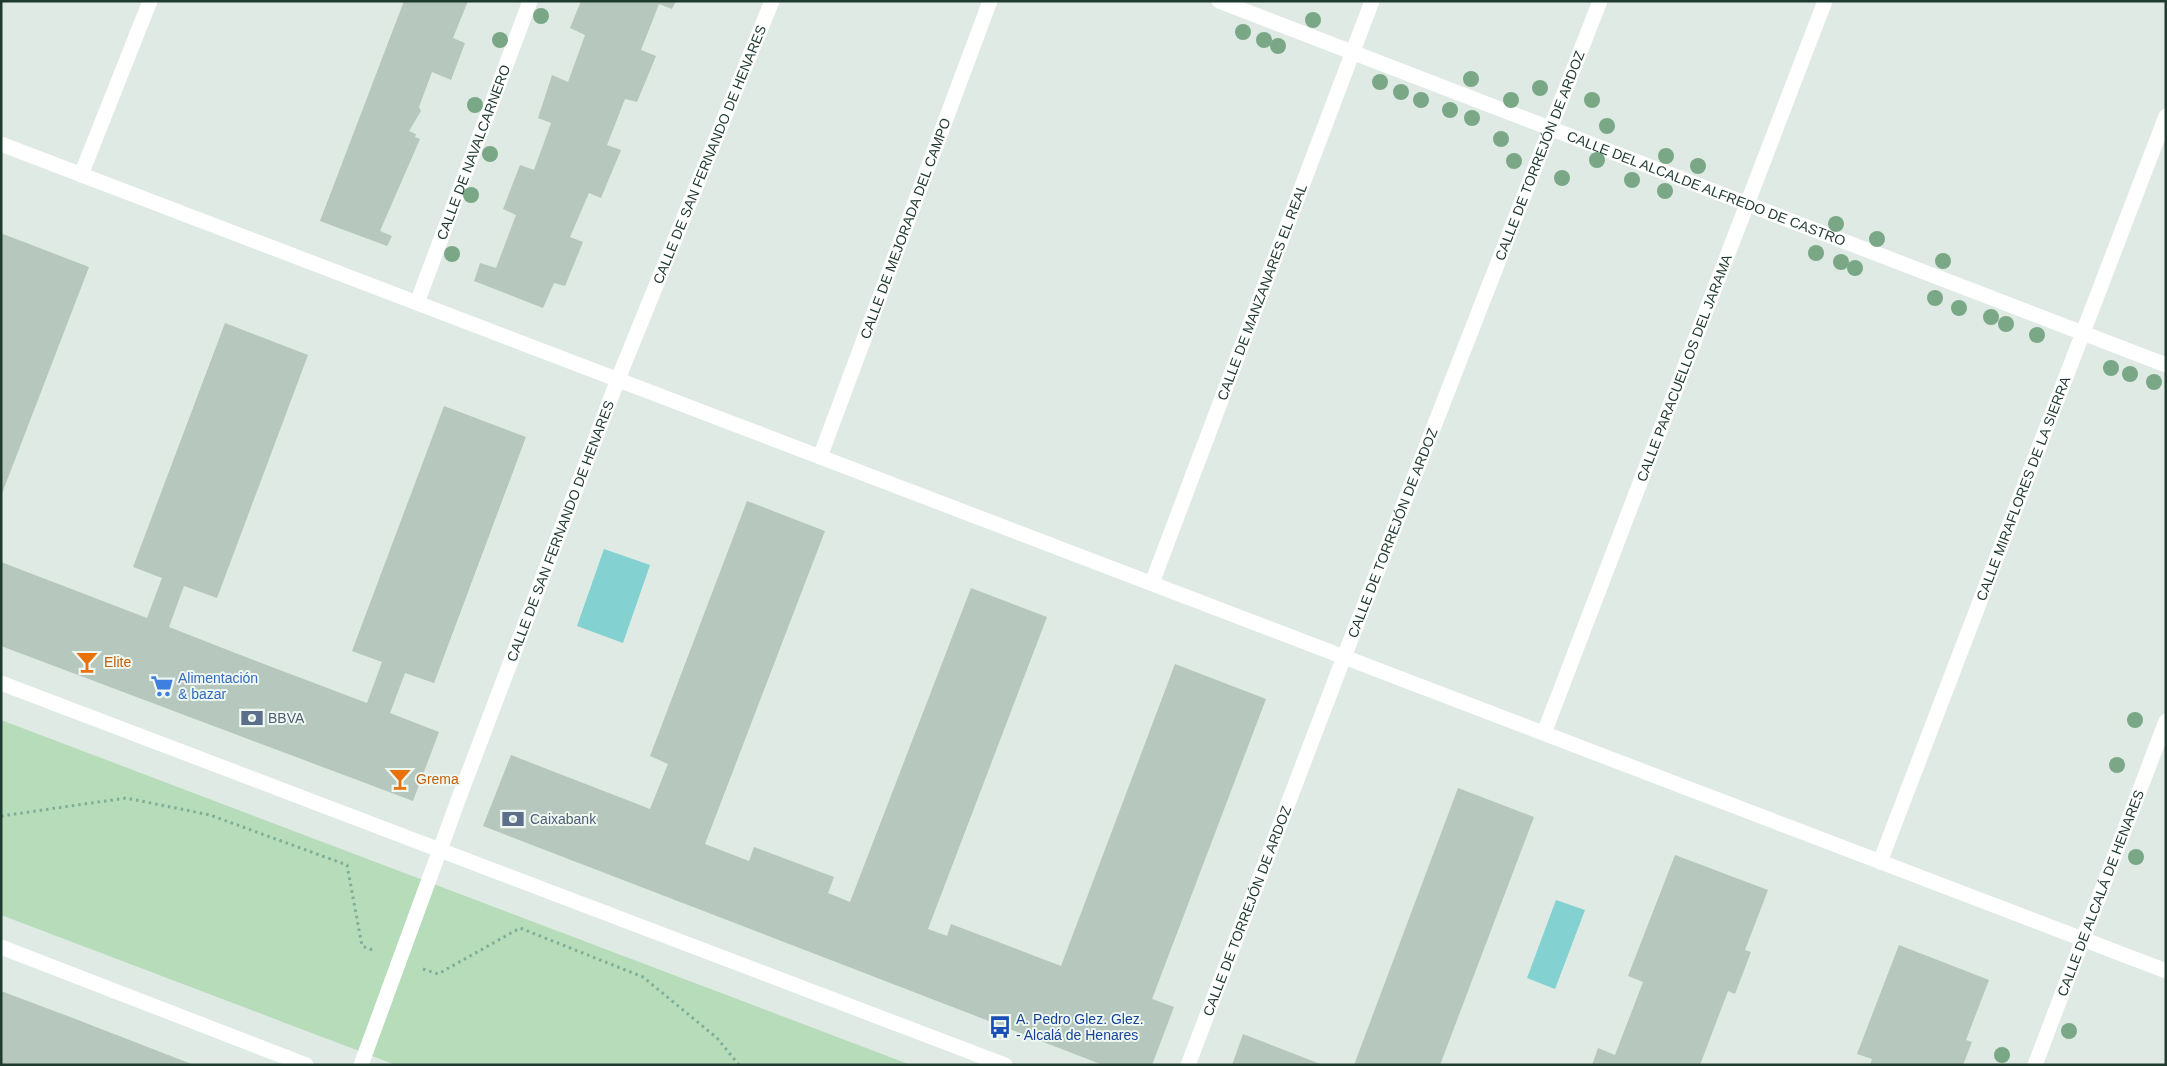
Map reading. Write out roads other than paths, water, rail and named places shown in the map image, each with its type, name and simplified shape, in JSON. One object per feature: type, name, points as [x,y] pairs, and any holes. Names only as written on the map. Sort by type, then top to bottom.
[{"type":"street","points":[[82,174],[150,1]]},
{"type":"street","name":"CALLE DE NAVALCARNERO","points":[[417,303],[530,1]]},
{"type":"street","name":"CALLE DE SAN FERNANDO DE HENARES","points":[[361,1065],[440,848],[618,379],[772,1]]},
{"type":"street","name":"CALLE DE MEJORADA DEL CAMPO","points":[[820,456],[990,1]]},
{"type":"street","name":"CALLE DEL ALCALDE ALFREDO DE CASTRO","points":[[1219,1],[2166,364]]},
{"type":"street","name":"CALLE DE MANZANARES EL REAL","points":[[1152,584],[1372,1]]},
{"type":"street","name":"CALLE DE TORREJÓN DE ARDOZ","points":[[1188,1065],[1344,657],[1600,1]]},
{"type":"street","name":"CALLE PARACUELLOS DEL JARAMA","points":[[1544,733],[1825,1]]},
{"type":"street","name":"CALLE MIRAFLORES DE LA SIERRA","points":[[1880,862],[2166,116]]},
{"type":"street","points":[[1,144],[2166,971]]},
{"type":"street","points":[[1,683],[440,848],[1006,1065]]},
{"type":"street","name":"CALLE DE ALCALÁ DE HENARES","points":[[2034,1065],[2166,721]]},
{"type":"street","points":[[1,947],[306,1065]]},
{"type":"water","points":[[604,549],[650,565],[623,643],[577,626]]},
{"type":"water","points":[[1556,900],[1585,910],[1555,989],[1527,978]]},
{"type":"place","name":"Elite","points":[[87,662]]},
{"type":"place","name":"Alimentación & bazar","points":[[162,686]]},
{"type":"place","name":"BBVA","points":[[252,718]]},
{"type":"place","name":"Grema","points":[[400,779]]},
{"type":"place","name":"Caixabank","points":[[513,819]]},
{"type":"place","name":"A. Pedro Glez. Glez. - Alcalá de Henares","points":[[1000,1027]]}]
